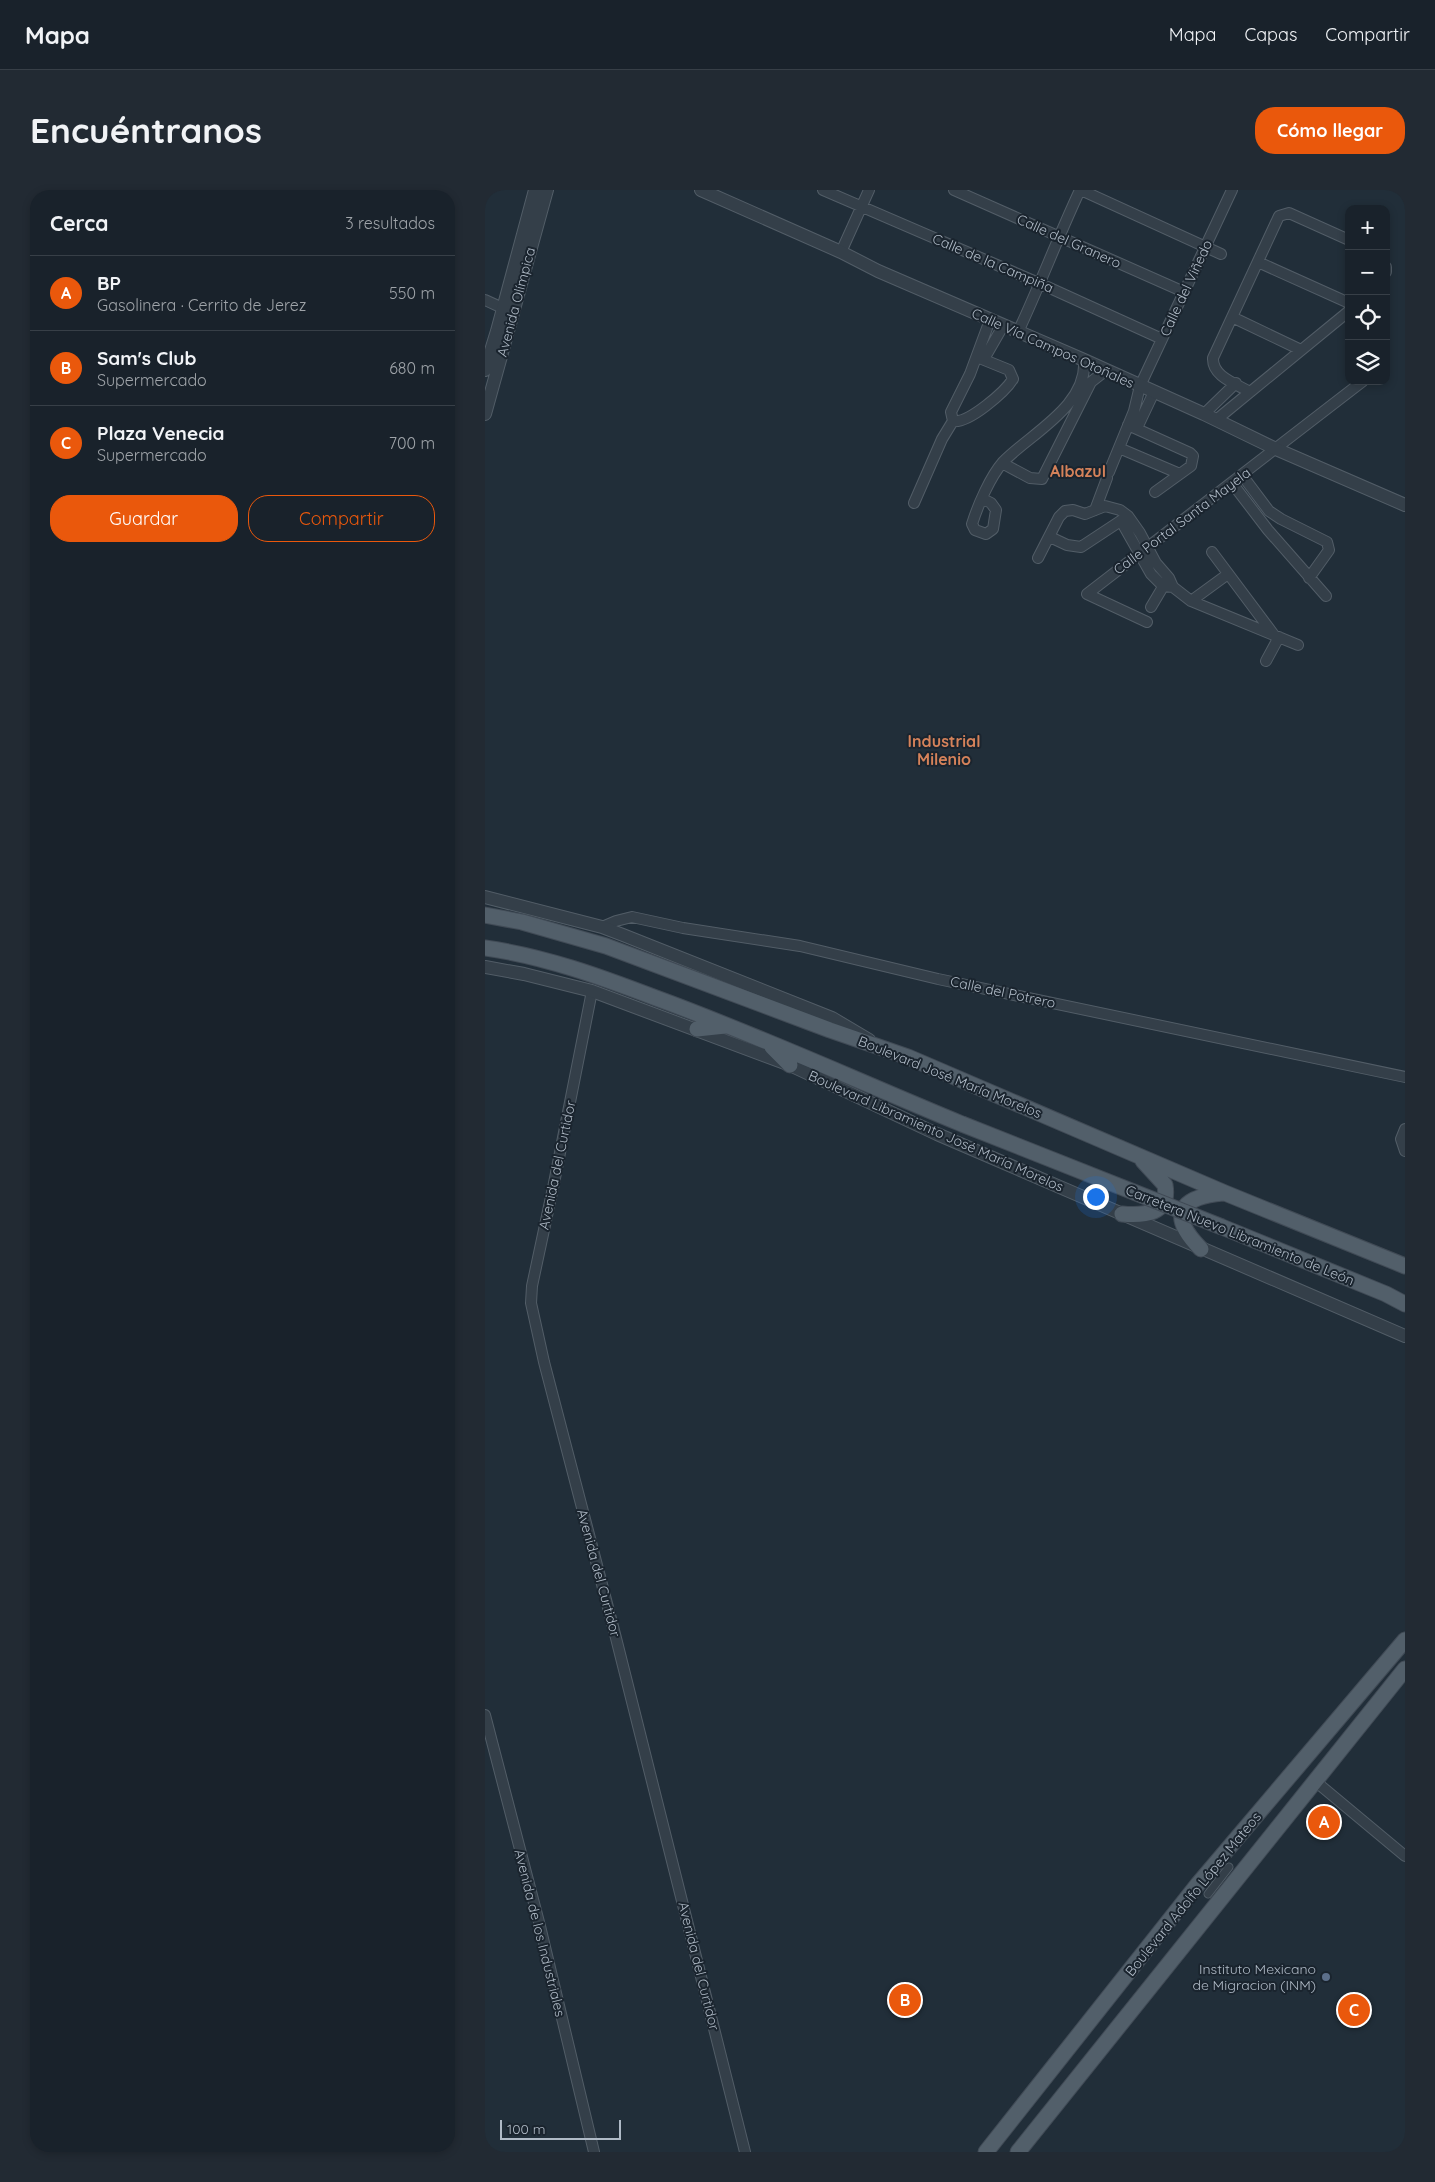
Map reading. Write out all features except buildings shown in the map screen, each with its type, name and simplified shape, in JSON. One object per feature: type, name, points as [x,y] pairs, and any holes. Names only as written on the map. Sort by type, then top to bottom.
[{"type":"main road","name":"Boulevard José María Morelos","points":[[485,915],[522,922],[606,946],[881,1048],[1225,1193],[1405,1266]]},
{"type":"main road","points":[[485,948],[528,956],[589,973],[729,1025],[764,1039],[790,1065]]},
{"type":"main road","points":[[697,1029],[729,1025]]},
{"type":"main road","name":"Carretera Nuevo Libramiento de León","points":[[764,1039],[865,1085],[1222,1227],[1386,1294],[1405,1304]]},
{"type":"main road","points":[[1123,1214],[1140,1216],[1155,1211],[1165,1199],[1166,1193],[1161,1180],[1134,1154]]},
{"type":"main road","points":[[1201,1249],[1183,1228],[1181,1217],[1184,1208],[1190,1201],[1200,1196],[1225,1193]]},
{"type":"main road","points":[[1323,1738],[1348,1700],[1405,1630]]},
{"type":"main road","name":"Boulevard Adolfo López Mateos","points":[[987,2152],[1198,1884],[1405,1640]]},
{"type":"main road","name":"Boulevard Adolfo López Mateos","points":[[1018,2152],[1405,1669]]},
{"type":"main road","points":[[1342,1746],[1361,1733],[1405,1683]]},
{"type":"street","name":"Avenida Olímpica","points":[[485,414],[535,190]]},
{"type":"street","name":"Avenida Olímpica","points":[[485,370],[509,311],[547,190]]},
{"type":"street","name":"Calle Vía Campos Otoñales","points":[[701,190],[841,252],[878,271],[1204,414],[1276,450],[1405,505]]},
{"type":"street","name":"Calle de la Campiña","points":[[823,190],[1041,284],[1162,339]]},
{"type":"street","points":[[841,252],[869,190]]},
{"type":"street","name":"Calle del Granero","points":[[954,190],[1184,292]]},
{"type":"street","points":[[1018,332],[1041,284],[1058,237],[1080,190],[1221,254]]},
{"type":"street","name":"Calle del Viñedo","points":[[1132,426],[1140,386],[1232,190]]},
{"type":"street","points":[[1250,392],[1219,374],[1213,363],[1213,358],[1279,216],[1283,213],[1289,213],[1345,238]]},
{"type":"street","points":[[1258,262],[1345,300]]},
{"type":"street","points":[[485,300],[509,311]]},
{"type":"street","points":[[1215,420],[1345,314]]},
{"type":"street","points":[[1232,317],[1301,350]]},
{"type":"street","points":[[981,358],[990,320]]},
{"type":"street","points":[[914,502],[942,439],[953,421],[951,412],[981,358],[1003,326]]},
{"type":"street","points":[[953,421],[960,422],[969,418],[1003,391],[1013,379],[1009,370],[981,358]]},
{"type":"street","points":[[1003,463],[1031,478],[1043,479],[1065,432],[1076,401],[1082,379],[1083,360]]},
{"type":"street","points":[[983,499],[991,480],[1003,463],[1076,401],[1091,382],[1105,371]]},
{"type":"street","points":[[1204,414],[1237,384]]},
{"type":"street","name":"Calle Portal Santa Mayela","points":[[1147,622],[1087,594],[1358,385]]},
{"type":"street","points":[[1095,510],[1119,448],[1154,392]]},
{"type":"street","points":[[1049,423],[1065,432]]},
{"type":"street","points":[[1132,426],[1193,456],[1191,466],[1155,492]]},
{"type":"street","points":[[1119,448],[1180,474]]},
{"type":"street","points":[[1242,475],[1269,511],[1281,520],[1327,542],[1329,550],[1309,578]]},
{"type":"street","points":[[1231,483],[1268,530],[1326,596]]},
{"type":"street","points":[[1038,558],[1059,517],[1065,511],[1073,510],[1085,514],[1105,506],[1112,507],[1148,546],[1168,584]]},
{"type":"street","points":[[1050,537],[1067,545],[1081,547],[1125,519]]},
{"type":"street","points":[[1125,519],[1151,574],[1191,601],[1298,645]]},
{"type":"street","points":[[1268,530],[1281,520]]},
{"type":"street","points":[[1212,552],[1277,636]]},
{"type":"street","points":[[1191,601],[1228,574]]},
{"type":"street","points":[[1151,607],[1168,584]]},
{"type":"street","points":[[1247,625],[1258,613]]},
{"type":"street","points":[[1266,661],[1277,636]]},
{"type":"street","points":[[485,897],[602,927],[832,1018],[881,1048]]},
{"type":"street","name":"Calle del Potrero","points":[[602,927],[616,921],[632,918],[800,946],[938,978],[1405,1076]]},
{"type":"street","name":"Boulevard Libramiento José María Morelos","points":[[485,967],[524,974],[592,991],[790,1065],[937,1134],[1405,1336]]},
{"type":"street","name":"Avenida del Curtidor","points":[[592,991],[554,1183],[531,1286],[531,1303],[544,1362],[628,1685],[745,2152]]},
{"type":"street","points":[[1405,1129],[1401,1139],[1405,1151]]},
{"type":"street","name":"Avenida de los Industriales","points":[[485,1715],[540,1926],[594,2152]]},
{"type":"street","points":[[1315,1781],[1405,1856]]},
{"type":"street","points":[[1208,1894],[1229,1867]]},
{"type":"place","name":"BP","points":[[1324,1822]]},
{"type":"place","name":"Instituto Mexicano de Migracion (INM)","points":[[1326,1977]]},
{"type":"place","name":"Sam's Club","points":[[905,2000]]},
{"type":"place","name":"Plaza Venecia","points":[[1354,2010]]},
{"type":"district","name":"Albazul","points":[[1078,471]]},
{"type":"district","name":"Industrial Milenio","points":[[944,750]]}]
